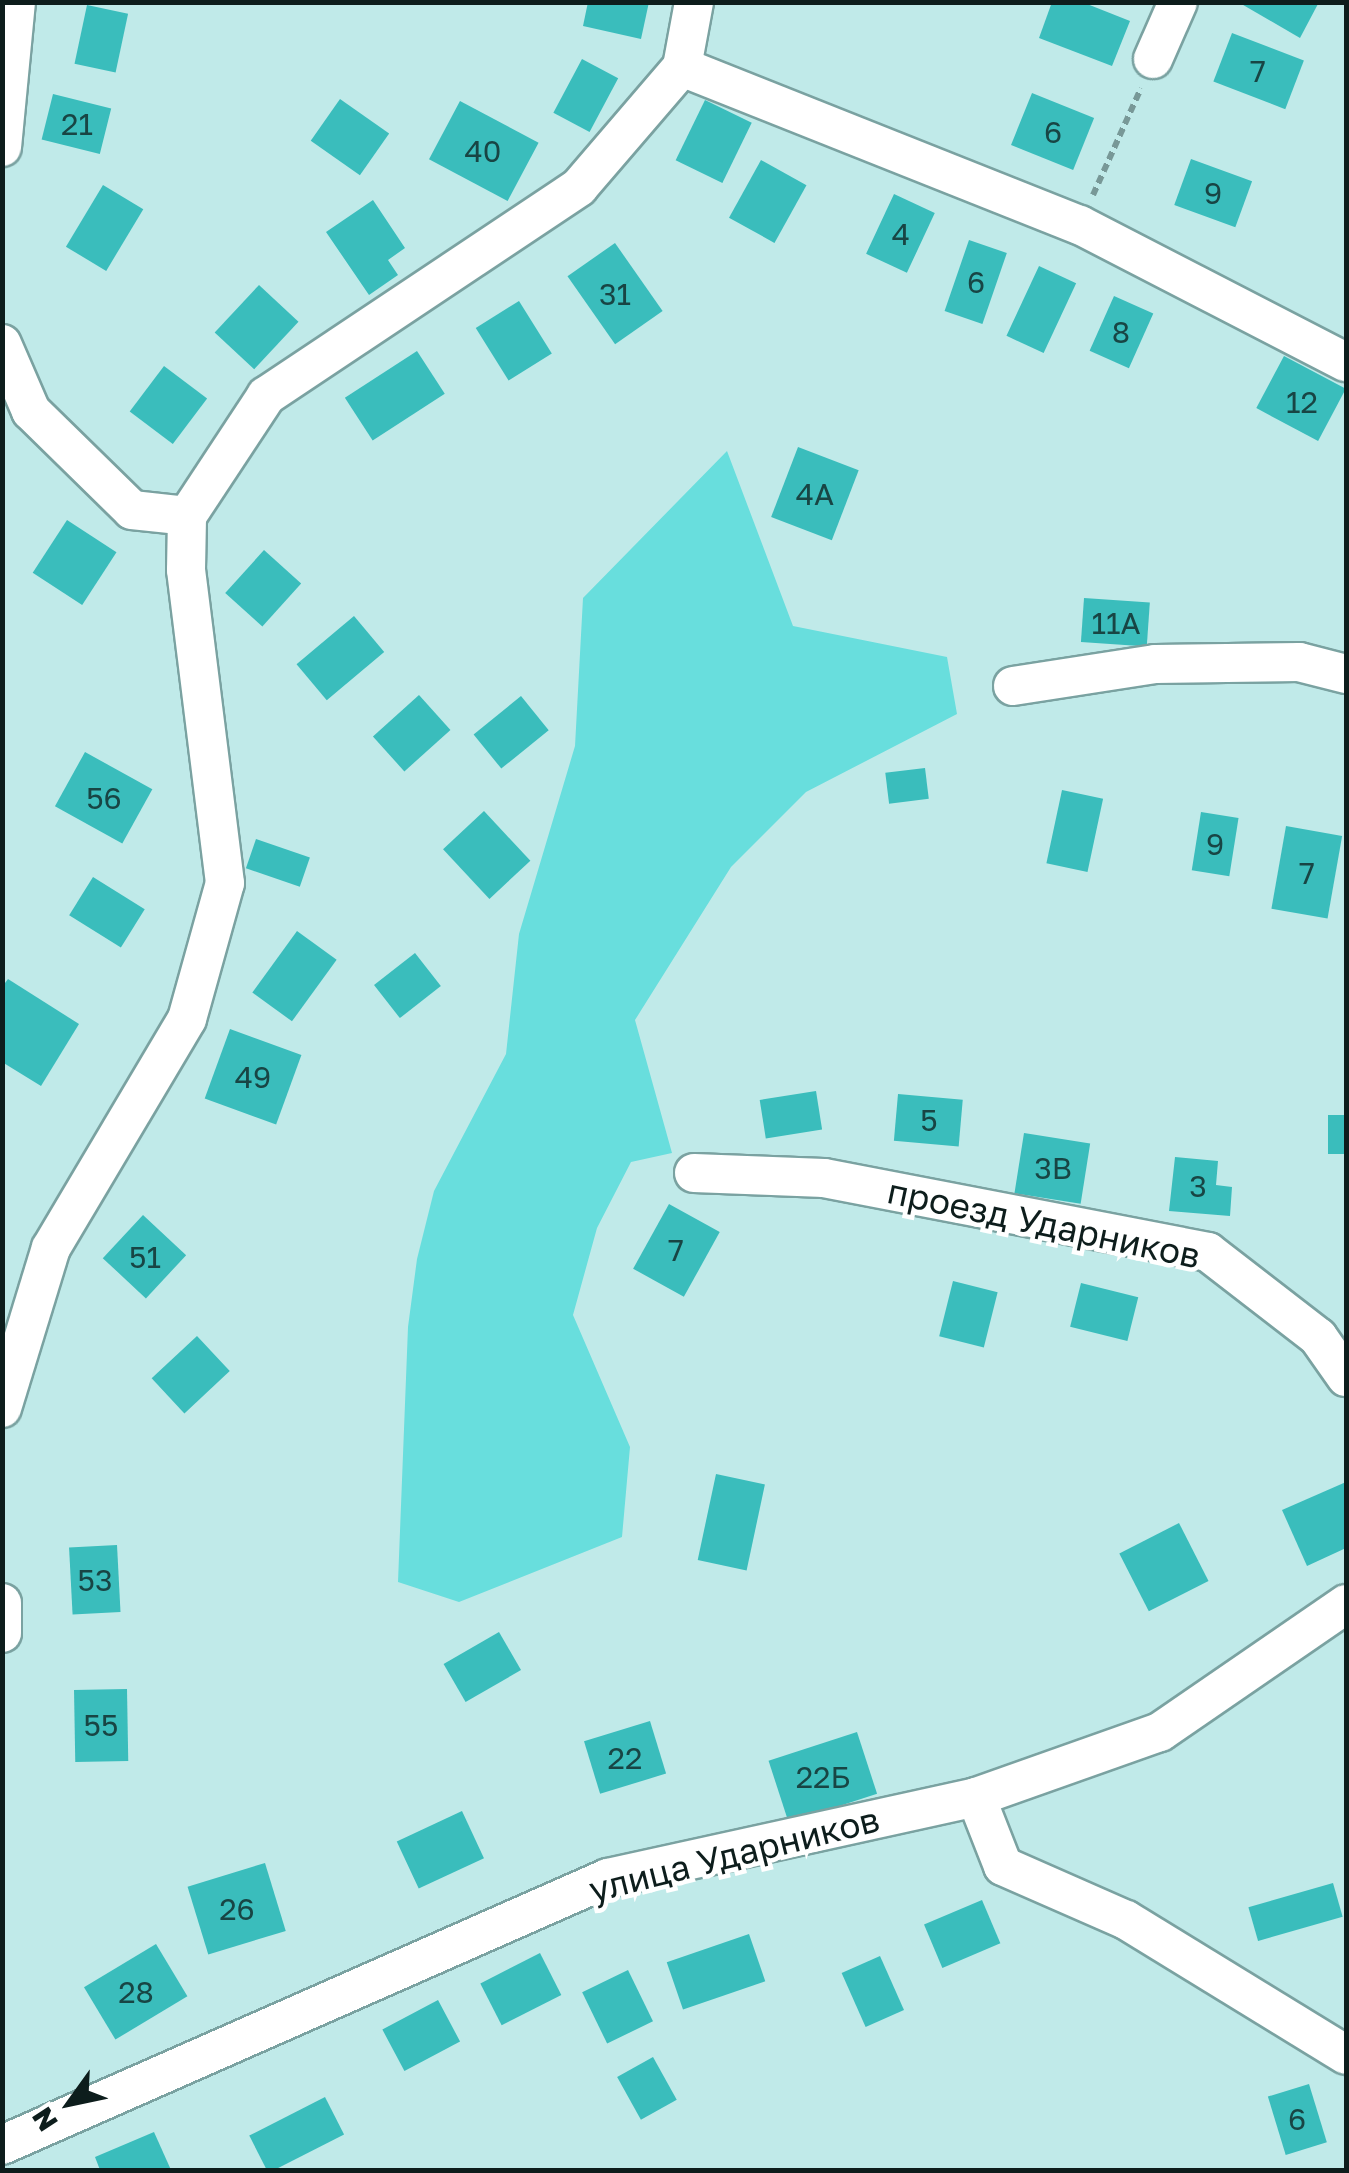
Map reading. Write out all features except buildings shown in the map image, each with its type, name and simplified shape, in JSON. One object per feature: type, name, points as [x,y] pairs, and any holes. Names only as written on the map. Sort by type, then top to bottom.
[{"type":"street","points":[[2,147],[16,2]]},
{"type":"street","points":[[2,1408],[51,1248],[188,1019],[224,883],[186,570],[187,516],[266,396],[580,187],[682,66],[694,2]]},
{"type":"street","points":[[1154,59],[1178,2]]},
{"type":"street","points":[[682,66],[1080,225],[1346,362]]},
{"type":"street","points":[[2,344],[31,410],[132,510],[187,516]]},
{"type":"street","points":[[1013,686],[1154,664],[1300,662],[1346,674]]},
{"type":"street","name":"проезд Ударников","points":[[694,1174],[824,1178],[1208,1252],[1318,1338],[1346,1377]]},
{"type":"street","points":[[2,1603],[2,1633]]},
{"type":"street","name":"улица Ударников","points":[[2,2145],[608,1878],[976,1797],[1160,1732],[1346,1604]]},
{"type":"street","points":[[976,1797],[1003,1866],[1126,1920],[1346,2055]]},
{"type":"path","points":[[1080,225],[1154,59]]},
{"type":"shaded area","points":[[727,451],[793,626],[947,657],[957,714],[806,792],[731,867],[635,1020],[672,1153],[631,1162],[597,1228],[573,1315],[630,1447],[622,1537],[459,1602],[398,1582],[408,1327],[417,1259],[434,1191],[506,1054],[519,934],[575,746],[583,598]]}]
